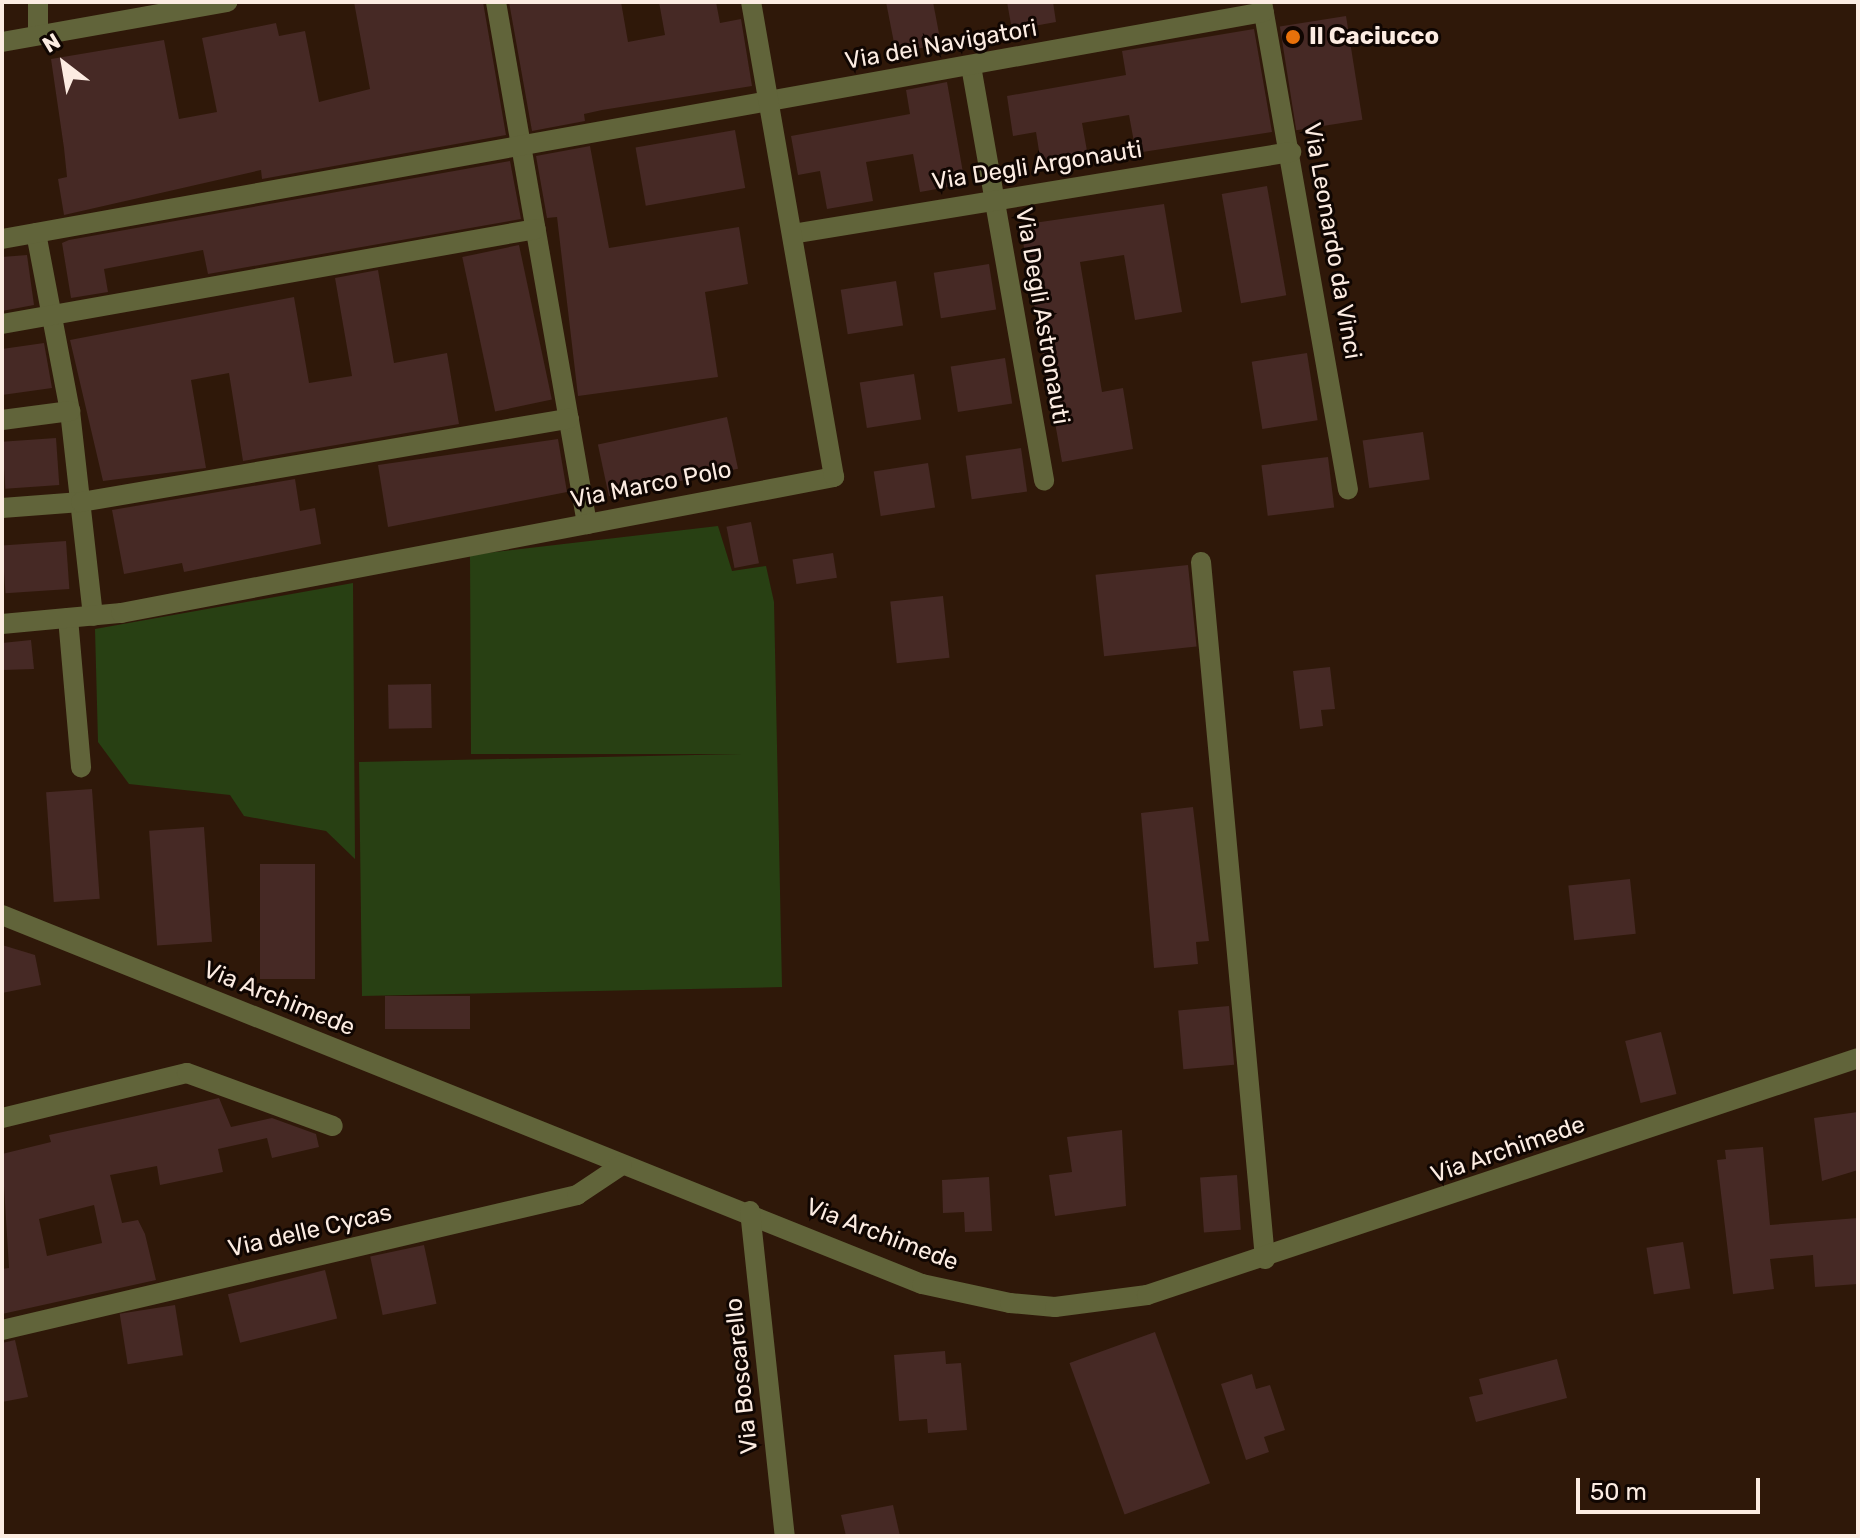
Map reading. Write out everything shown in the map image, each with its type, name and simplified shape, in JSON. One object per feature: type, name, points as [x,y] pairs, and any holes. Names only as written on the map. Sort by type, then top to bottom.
[{"type":"street","points":[[38,2],[38,35]]},
{"type":"street","points":[[2,42],[227,2]]},
{"type":"street","points":[[496,2],[587,524]]},
{"type":"street","name":"Via Marco Polo","points":[[2,624],[93,616],[834,477],[751,2]]},
{"type":"street","name":"Via dei Navigatori","points":[[2,239],[971,66],[1263,7]]},
{"type":"street","name":"Via Leonardo da Vinci","points":[[1263,7],[1348,489]]},
{"type":"street","name":"Via Degli Astronauti","points":[[971,66],[1044,481]]},
{"type":"street","name":"Via Degli Argonauti","points":[[792,234],[995,198],[1291,152]]},
{"type":"street","points":[[2,324],[536,229]]},
{"type":"street","points":[[36,233],[70,411],[93,616]]},
{"type":"street","points":[[2,420],[70,411]]},
{"type":"street","points":[[2,508],[81,502],[569,419]]},
{"type":"street","points":[[1201,562],[1265,1259]]},
{"type":"street","points":[[68,618],[81,767]]},
{"type":"street","name":"Via Archimede","points":[[2,915],[622,1165],[750,1211],[922,1284],[990,1302],[1098,1303],[1265,1259],[1858,1058]]},
{"type":"street","points":[[2,1118],[187,1073],[333,1126]]},
{"type":"street","name":"Via delle Cycas","points":[[2,1330],[577,1195],[622,1165]]},
{"type":"street","name":"Via Boscarello","points":[[750,1211],[785,1536]]},
{"type":"green space","points":[[718,526],[732,571],[766,566],[774,602],[782,987],[362,996],[359,762],[742,754],[471,754],[470,555]]},
{"type":"green space","points":[[353,583],[355,859],[326,831],[244,816],[230,795],[129,784],[98,742],[95,629]]},
{"type":"building","points":[[354,2],[483,2],[506,135],[262,179],[261,170],[64,215],[58,179],[67,177],[51,59],[164,40],[179,119],[217,112],[202,38],[276,23],[279,36],[305,31],[319,102],[370,89]]},
{"type":"building","points":[[509,2],[621,2],[628,42],[665,35],[659,2],[716,2],[720,23],[741,19],[752,86],[602,110],[584,114],[585,121],[532,131]]},
{"type":"building","points":[[886,2],[933,2],[941,44],[896,53]]},
{"type":"building","points":[[1007,2],[1053,2],[1056,22],[1012,30]]},
{"type":"building","points":[[1346,16],[1362,120],[1296,130],[1280,26]]},
{"type":"building","points":[[1254,29],[1272,132],[1136,153],[1129,115],[1082,123],[1089,162],[1042,170],[1036,132],[1013,136],[1007,96],[1126,75],[1122,51]]},
{"type":"building","points":[[947,82],[965,184],[920,192],[913,154],[866,162],[873,201],[827,209],[820,171],[798,175],[791,136],[910,114],[906,90]]},
{"type":"building","points":[[735,130],[745,188],[646,206],[636,148]]},
{"type":"building","points":[[590,146],[609,248],[739,227],[748,284],[705,292],[718,377],[578,396],[557,217],[547,218],[536,156]]},
{"type":"building","points":[[510,161],[521,219],[208,274],[203,250],[104,269],[108,292],[71,298],[62,243],[69,240]]},
{"type":"building","points":[[1267,186],[1286,295],[1241,303],[1222,194]]},
{"type":"building","points":[[1164,204],[1182,312],[1135,320],[1124,255],[1080,262],[1102,392],[1123,388],[1133,449],[1062,462],[1020,225]]},
{"type":"building","points":[[519,245],[552,400],[495,412],[462,257]]},
{"type":"building","points":[[27,255],[34,305],[2,311],[2,257]]},
{"type":"building","points":[[989,264],[996,309],[941,318],[934,273]]},
{"type":"building","points":[[378,270],[394,363],[447,353],[459,424],[243,461],[229,373],[191,380],[206,468],[103,481],[70,340],[294,297],[309,383],[352,376],[335,278]]},
{"type":"building","points":[[896,281],[903,325],[848,334],[841,290]]},
{"type":"building","points":[[44,343],[52,388],[2,395],[2,349]]},
{"type":"building","points":[[1307,353],[1318,420],[1262,429],[1252,362]]},
{"type":"building","points":[[1005,358],[1012,403],[958,412],[951,367]]},
{"type":"building","points":[[914,374],[921,419],[867,428],[860,383]]},
{"type":"building","points":[[727,417],[738,469],[609,496],[598,444]]},
{"type":"building","points":[[1423,432],[1430,480],[1369,488],[1363,440]]},
{"type":"building","points":[[56,438],[59,485],[5,489],[2,442]]},
{"type":"building","points":[[558,439],[567,492],[388,527],[378,465]]},
{"type":"building","points":[[1021,448],[1027,492],[972,499],[966,456]]},
{"type":"building","points":[[1328,457],[1334,508],[1268,516],[1261,465]]},
{"type":"building","points":[[928,463],[935,507],[881,516],[874,472]]},
{"type":"building","points":[[295,479],[300,511],[315,508],[321,544],[184,572],[182,563],[124,574],[112,510]]},
{"type":"building","points":[[751,522],[759,563],[734,568],[726,527]]},
{"type":"building","points":[[66,541],[69,589],[6,593],[2,545]]},
{"type":"building","points":[[833,553],[837,578],[796,584],[793,559]]},
{"type":"building","points":[[1188,565],[1197,647],[1104,656],[1096,575]]},
{"type":"building","points":[[943,596],[949,658],[897,663],[890,602]]},
{"type":"building","points":[[31,640],[34,669],[2,670],[2,643]]},
{"type":"building","points":[[1330,667],[1335,709],[1321,710],[1323,726],[1300,729],[1293,671]]},
{"type":"building","points":[[431,684],[432,728],[389,729],[388,685]]},
{"type":"building","points":[[92,789],[100,899],[54,902],[46,792]]},
{"type":"building","points":[[1193,807],[1209,941],[1196,942],[1198,964],[1154,968],[1141,813]]},
{"type":"building","points":[[204,827],[212,942],[157,946],[149,831]]},
{"type":"building","points":[[260,864],[315,864],[315,979],[260,979]]},
{"type":"building","points":[[1630,879],[1636,934],[1574,940],[1568,885]]},
{"type":"building","points":[[2,945],[35,955],[41,985],[2,993]]},
{"type":"building","points":[[385,996],[470,996],[470,1029],[385,1029]]},
{"type":"building","points":[[1229,1006],[1234,1065],[1183,1069],[1178,1010]]},
{"type":"building","points":[[1661,1032],[1676,1094],[1641,1103],[1625,1041]]},
{"type":"building","points":[[219,1098],[231,1127],[272,1118],[316,1134],[319,1147],[272,1158],[267,1138],[218,1149],[223,1172],[160,1185],[157,1166],[110,1175],[122,1223],[138,1220],[145,1234],[156,1280],[2,1314],[2,1269],[9,1268],[2,1154],[51,1142],[49,1135]],"holes":[[[94,1205],[102,1243],[47,1256],[39,1219]]]},
{"type":"building","points":[[1858,1112],[1858,1170],[1822,1181],[1814,1118]]},
{"type":"building","points":[[1122,1130],[1126,1206],[1055,1216],[1049,1175],[1072,1172],[1067,1137]]},
{"type":"building","points":[[1763,1147],[1770,1225],[1858,1218],[1858,1284],[1815,1287],[1813,1255],[1770,1259],[1774,1289],[1733,1294],[1717,1160],[1726,1159],[1725,1150]]},
{"type":"building","points":[[1237,1175],[1241,1230],[1204,1232],[1200,1178]]},
{"type":"building","points":[[989,1177],[992,1231],[965,1232],[964,1212],[943,1213],[942,1180]]},
{"type":"building","points":[[1683,1242],[1690,1288],[1654,1294],[1646,1248]]},
{"type":"building","points":[[424,1245],[436,1304],[383,1315],[370,1256]]},
{"type":"building","points":[[325,1270],[337,1319],[240,1343],[228,1294]]},
{"type":"building","points":[[175,1305],[183,1355],[128,1364],[120,1314]]},
{"type":"building","points":[[1155,1332],[1210,1483],[1125,1514],[1069,1363]]},
{"type":"building","points":[[15,1340],[28,1397],[2,1402],[2,1343]]},
{"type":"building","points":[[945,1351],[946,1364],[961,1363],[967,1430],[928,1433],[927,1419],[899,1421],[894,1355]]},
{"type":"building","points":[[1557,1359],[1567,1398],[1476,1422],[1469,1397],[1483,1394],[1479,1379]]},
{"type":"building","points":[[1252,1374],[1256,1389],[1270,1385],[1285,1430],[1264,1437],[1269,1452],[1246,1460],[1221,1384]]},
{"type":"building","points":[[893,1505],[900,1536],[846,1536],[841,1515]]},
{"type":"place","name":"Il Caciucco","points":[[1293,37]]}]
